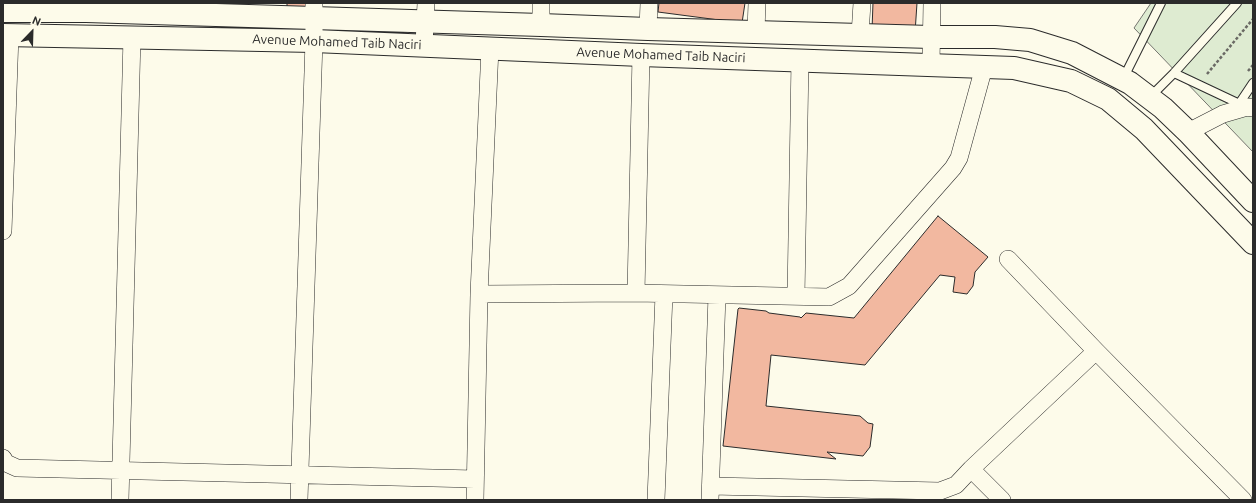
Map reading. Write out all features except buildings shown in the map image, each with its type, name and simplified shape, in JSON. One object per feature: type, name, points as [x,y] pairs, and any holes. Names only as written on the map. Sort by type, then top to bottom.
[{"type":"street","points":[[541,24],[542,3]]},
{"type":"street","points":[[648,29],[649,3]]},
{"type":"street","points":[[756,31],[757,3]]},
{"type":"street","points":[[860,35],[862,3]]},
{"type":"street","points":[[931,64],[932,3]]},
{"type":"street","name":"Avenue Mohamed Taib Naciri","points":[[3,11],[86,7],[426,12],[541,24],[648,29],[931,37],[995,37],[1030,40],[1072,53],[1123,79],[1163,108],[1188,132],[1253,201]]},
{"type":"street","points":[[299,500],[314,10]]},
{"type":"street","points":[[424,45],[426,12]]},
{"type":"street","points":[[3,231],[6,35]]},
{"type":"street","name":"Avenue Mohamed Taib Naciri","points":[[6,35],[314,41],[640,55],[1014,68],[1071,81],[1108,99],[1144,129],[1253,243]]},
{"type":"street","points":[[120,500],[132,37]]},
{"type":"street","points":[[475,500],[479,294],[490,48]]},
{"type":"street","points":[[636,294],[640,55]]},
{"type":"street","points":[[796,296],[800,60]]},
{"type":"street","points":[[479,294],[664,294],[829,297],[849,286],[953,168],[959,158],[984,67]]},
{"type":"street","points":[[1188,132],[1223,114],[1246,106]]},
{"type":"street","points":[[1008,259],[1096,352],[1244,500]]},
{"type":"street","points":[[656,500],[664,294]]},
{"type":"street","points":[[717,295],[710,493],[940,491],[956,485],[971,469],[1096,352]]},
{"type":"street","points":[[3,458],[6,463],[17,468],[299,476],[475,479]]},
{"type":"street","points":[[971,469],[1002,500]]},
{"type":"lane","points":[[1123,79],[1138,46],[1161,3]]},
{"type":"lane","points":[[1149,98],[1174,73],[1237,3]]},
{"type":"lane","points":[[1174,73],[1246,106],[1253,83]]},
{"type":"path","points":[[1199,84],[1253,19]]},
{"type":"green space","points":[[1151,3],[1253,3],[1253,152],[1134,28]]}]
